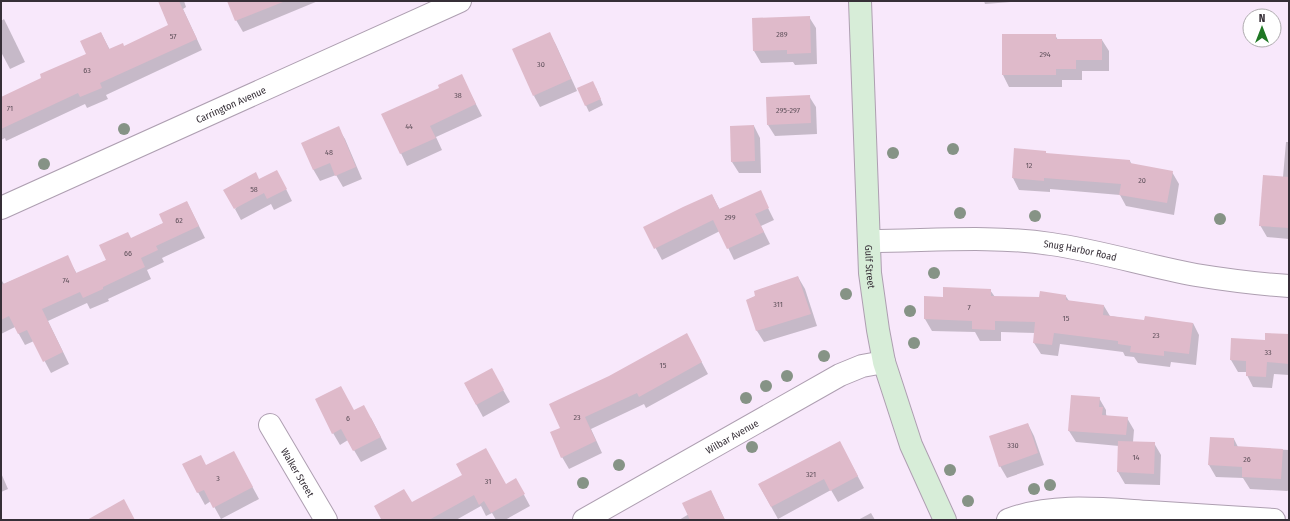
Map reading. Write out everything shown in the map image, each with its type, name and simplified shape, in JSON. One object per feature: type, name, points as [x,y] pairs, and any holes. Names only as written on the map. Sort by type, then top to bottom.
[{"type":"main road","name":"Gulf Street","points":[[860,1],[870,273],[873,296],[884,362],[911,445],[945,520]]},
{"type":"street","name":"Carrington Avenue","points":[[1,208],[460,1]]},
{"type":"street","name":"Snug Harbor Road","points":[[869,241],[1020,241],[1087,250],[1195,275],[1289,286]]},
{"type":"street","name":"Wilbar Avenue","points":[[584,520],[840,375],[862,366],[884,362]]},
{"type":"street","name":"Walker Street","points":[[270,425],[326,520]]},
{"type":"street","points":[[1008,520],[1020,515],[1038,512],[1096,509],[1274,520]]},
{"type":"building","points":[[158,1],[179,1],[197,39],[100,83],[102,88],[80,97],[78,93],[1,129],[1,97],[41,78],[40,74],[86,54],[80,41],[101,32],[109,49],[123,43],[124,46],[168,25]]},
{"type":"building","points":[[227,1],[283,1],[283,2],[235,21]]},
{"type":"building","points":[[810,16],[811,53],[787,54],[787,50],[753,51],[752,18]]},
{"type":"building","points":[[550,32],[571,79],[533,96],[512,49]]},
{"type":"building","points":[[1002,34],[1056,34],[1056,39],[1102,39],[1102,60],[1076,60],[1076,69],[1056,69],[1056,75],[1002,75]]},
{"type":"building","points":[[462,74],[476,104],[430,126],[436,138],[400,154],[381,114],[439,88],[438,85]]},
{"type":"building","points":[[593,81],[601,99],[585,106],[577,88]]},
{"type":"building","points":[[810,95],[811,123],[767,125],[766,97]]},
{"type":"building","points":[[754,125],[755,161],[731,162],[730,126]]},
{"type":"building","points":[[339,126],[356,167],[335,176],[330,163],[313,170],[301,143]]},
{"type":"building","points":[[1014,148],[1046,151],[1046,153],[1130,160],[1130,163],[1173,171],[1167,203],[1119,195],[1121,184],[1044,178],[1044,181],[1012,178]]},
{"type":"building","points":[[277,170],[287,189],[267,199],[264,193],[234,209],[223,190],[256,172],[259,179]]},
{"type":"building","points":[[1263,175],[1289,177],[1289,228],[1259,226]]},
{"type":"building","points":[[761,190],[769,208],[755,214],[764,232],[727,249],[713,220],[654,249],[643,227],[712,194],[719,209]]},
{"type":"building","points":[[187,201],[199,226],[156,246],[158,250],[141,258],[145,267],[83,298],[80,292],[42,309],[63,352],[43,362],[27,330],[18,334],[9,316],[1,320],[1,285],[68,255],[76,273],[106,260],[99,245],[128,232],[131,238],[163,223],[159,214]]},
{"type":"building","points":[[798,276],[811,314],[756,331],[746,300],[755,296],[754,291]]},
{"type":"building","points":[[943,287],[991,289],[991,296],[1039,297],[1040,291],[1066,295],[1066,300],[1104,305],[1103,315],[1144,320],[1145,316],[1193,323],[1189,354],[1164,351],[1164,356],[1130,352],[1131,346],[1118,344],[1118,341],[1054,333],[1052,345],[1033,343],[1035,322],[995,321],[995,330],[972,329],[972,321],[924,319],[924,296],[943,297]]},
{"type":"building","points":[[687,333],[702,362],[639,397],[637,393],[585,417],[596,441],[561,458],[550,432],[560,428],[549,404],[609,376]]},
{"type":"building","points":[[1265,333],[1289,334],[1289,364],[1267,362],[1266,377],[1246,376],[1246,361],[1230,360],[1231,338],[1265,340]]},
{"type":"building","points":[[492,368],[504,390],[476,405],[464,383]]},
{"type":"building","points":[[341,386],[354,410],[364,405],[381,437],[353,451],[341,429],[332,434],[315,399]]},
{"type":"building","points":[[1071,395],[1100,397],[1099,407],[1103,407],[1102,415],[1128,417],[1126,435],[1068,431]]},
{"type":"building","points":[[1028,423],[1038,453],[999,467],[989,436]]},
{"type":"building","points":[[1210,437],[1234,438],[1234,446],[1283,449],[1281,479],[1242,477],[1242,467],[1208,465]]},
{"type":"building","points":[[840,441],[858,476],[830,491],[824,479],[771,507],[758,484]]},
{"type":"building","points":[[1118,441],[1155,442],[1154,474],[1117,472]]},
{"type":"building","points":[[486,448],[506,484],[516,478],[525,494],[491,513],[484,501],[479,505],[474,495],[429,520],[378,520],[381,519],[374,506],[404,489],[412,502],[462,475],[456,464]]},
{"type":"building","points":[[234,451],[253,487],[213,508],[204,490],[197,493],[182,464],[201,455],[206,465]]},
{"type":"building","points":[[711,490],[725,520],[690,520],[682,503]]},
{"type":"building","points":[[124,499],[135,520],[87,520]]}]
